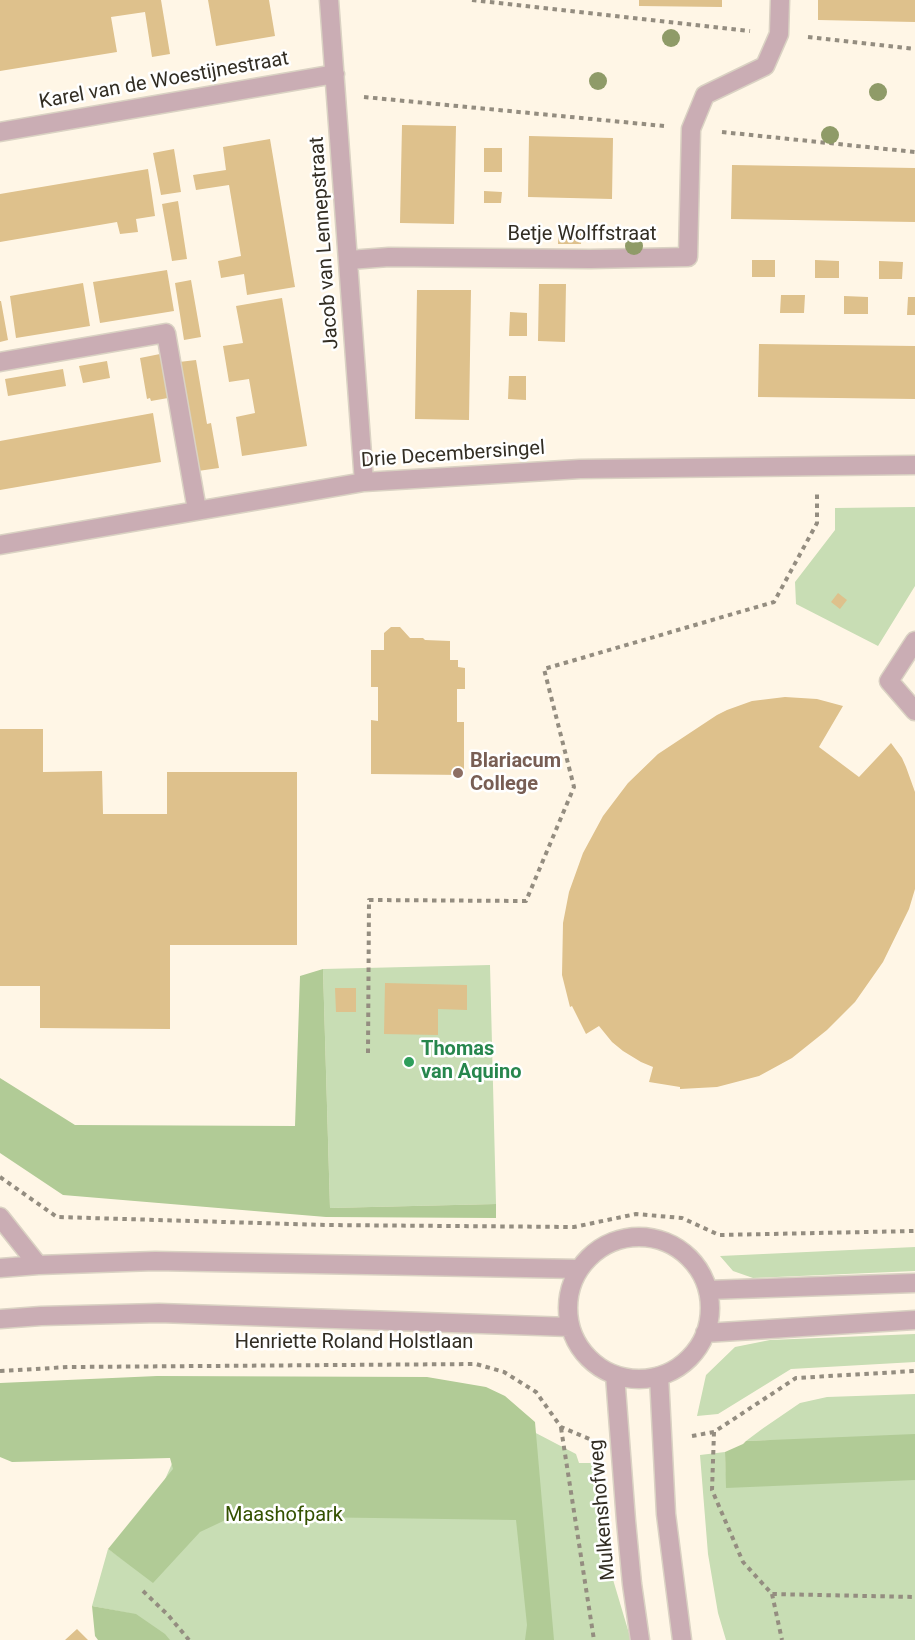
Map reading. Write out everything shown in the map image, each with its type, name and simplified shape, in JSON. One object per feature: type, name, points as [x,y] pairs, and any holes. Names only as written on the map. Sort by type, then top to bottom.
[{"type":"street","name":"Jacob van Lennepstraat","points":[[329,0],[364,482]]},
{"type":"street","points":[[779,34],[780,0]]},
{"type":"street","name":"Betje Wolffstraat","points":[[349,260],[389,257],[590,259],[688,257],[691,129],[705,95],[765,66],[779,34]]},
{"type":"street","name":"Karel van de Woestijnestraat","points":[[0,132],[335,74]]},
{"type":"street","points":[[0,362],[166,333],[197,510]]},
{"type":"street","name":"Drie Decembersingel","points":[[0,545],[364,482],[579,469],[915,465]]},
{"type":"street","points":[[915,641],[889,681],[915,711]]},
{"type":"street","points":[[0,1217],[38,1265]]},
{"type":"street","points":[[648,1237],[670,1244],[692,1260],[708,1290],[710,1312],[705,1333],[694,1353],[679,1367],[659,1376],[634,1379],[615,1375],[599,1367],[586,1356],[576,1342],[570,1327],[568,1298],[579,1269],[589,1256],[616,1240],[648,1237]]},
{"type":"street","points":[[0,1268],[155,1261],[579,1269]]},
{"type":"street","points":[[708,1290],[915,1282]]},
{"type":"street","name":"Henriette Roland Holstlaan","points":[[0,1319],[159,1313],[570,1327]]},
{"type":"street","points":[[705,1333],[915,1320]]},
{"type":"street","name":"Mulkenshofweg","points":[[615,1375],[632,1584],[640,1640]]},
{"type":"street","points":[[659,1376],[666,1514],[681,1640]]},
{"type":"path","points":[[472,0],[915,49]]},
{"type":"path","points":[[336,94],[915,152]]},
{"type":"path","points":[[368,1053],[369,900],[526,901],[573,787],[544,669],[774,602],[817,522],[817,466]]},
{"type":"path","points":[[0,1177],[57,1216],[326,1225],[574,1227],[636,1214],[682,1218],[719,1235],[915,1231]]},
{"type":"path","name":"Henriette Roland Holstlaan","points":[[0,1371],[69,1367],[476,1364],[504,1372],[536,1392],[561,1427],[588,1440],[620,1444]]},
{"type":"path","points":[[663,1442],[714,1432],[796,1378],[915,1371]]},
{"type":"path","points":[[561,1427],[594,1640]]},
{"type":"path","points":[[714,1432],[712,1490],[743,1562],[772,1594],[782,1640]]},
{"type":"path","points":[[143,1591],[168,1615],[189,1640]]},
{"type":"path","points":[[772,1594],[915,1597]]},
{"type":"green space","points":[[915,507],[915,586],[878,646],[796,604],[795,582],[835,530],[835,508]]},
{"type":"green space","name":"Thomas van Aquino","points":[[490,965],[496,1204],[330,1208],[323,969]]},
{"type":"green space","points":[[323,969],[330,1208],[496,1204],[496,1218],[326,1217],[63,1195],[0,1153],[0,1078],[75,1125],[295,1126],[300,976]]},
{"type":"green space","points":[[915,1247],[915,1271],[753,1278],[733,1271],[720,1256]]},
{"type":"green space","points":[[915,1334],[915,1362],[791,1369],[718,1414],[697,1416],[706,1375],[735,1347],[770,1340]]},
{"type":"green space","points":[[157,1376],[427,1377],[486,1387],[505,1396],[535,1422],[554,1640],[525,1640],[527,1625],[516,1520],[234,1516],[200,1532],[153,1583],[108,1549],[173,1469],[170,1458],[12,1462],[0,1457],[0,1383]]},
{"type":"green space","points":[[915,1394],[915,1640],[726,1640],[718,1613],[708,1554],[700,1455],[725,1452],[726,1475],[773,1440],[746,1441],[800,1403],[827,1397]]},
{"type":"green space","name":"Maashofpark","points":[[467,1397],[576,1454],[579,1463],[597,1463],[603,1546],[631,1640],[130,1640],[128,1613],[92,1606],[108,1549],[128,1563],[182,1441]]},
{"type":"green space","points":[[915,1434],[915,1480],[726,1488],[725,1452],[746,1441]]},
{"type":"green space","points":[[92,1606],[136,1614],[170,1640],[98,1640],[95,1636]]},
{"type":"building","points":[[0,0],[161,0],[170,54],[152,57],[145,12],[111,17],[117,52],[0,71]]},
{"type":"building","points":[[208,0],[269,0],[275,36],[216,46]]},
{"type":"building","points":[[639,0],[722,0],[722,7],[639,6]]},
{"type":"building","points":[[818,0],[915,0],[915,22],[818,20]]},
{"type":"building","points":[[402,125],[456,126],[454,224],[400,223]]},
{"type":"building","points":[[529,136],[613,138],[612,199],[528,197]]},
{"type":"building","points":[[270,139],[295,287],[247,295],[244,274],[221,278],[218,261],[241,256],[229,185],[196,190],[193,175],[226,170],[223,147]]},
{"type":"building","points":[[484,148],[502,148],[502,172],[484,172]]},
{"type":"building","points":[[174,149],[181,192],[161,195],[153,153]]},
{"type":"building","points":[[732,165],[915,168],[915,222],[731,219]]},
{"type":"building","points":[[148,169],[155,216],[136,219],[138,232],[120,234],[117,222],[0,242],[0,194]]},
{"type":"building","points":[[484,191],[502,192],[501,203],[484,203]]},
{"type":"building","points":[[178,201],[187,259],[172,261],[162,204]]},
{"type":"building","points":[[559,226],[582,227],[581,244],[558,244]]},
{"type":"building","points":[[752,260],[775,260],[775,277],[752,277]]},
{"type":"building","points":[[815,260],[839,261],[839,278],[815,278]]},
{"type":"building","points":[[879,261],[903,262],[902,279],[879,279]]},
{"type":"building","points":[[167,270],[174,311],[100,323],[93,282]]},
{"type":"building","points":[[191,280],[201,337],[184,340],[175,283]]},
{"type":"building","points":[[83,283],[90,326],[16,338],[10,296]]},
{"type":"building","points":[[539,284],[566,284],[565,342],[538,341]]},
{"type":"building","points":[[417,290],[471,290],[469,420],[415,419]]},
{"type":"building","points":[[781,295],[805,295],[804,313],[780,313]]},
{"type":"building","points":[[844,296],[868,297],[868,314],[844,314]]},
{"type":"building","points":[[908,297],[915,297],[915,315],[907,315]]},
{"type":"building","points":[[282,298],[307,446],[242,456],[236,417],[255,413],[249,379],[229,382],[223,346],[243,343],[236,306]]},
{"type":"building","points":[[0,301],[8,340],[0,342]]},
{"type":"building","points":[[510,312],[527,313],[527,336],[509,336]]},
{"type":"building","points":[[759,344],[915,346],[915,399],[758,397]]},
{"type":"building","points":[[160,354],[168,398],[151,401],[150,398],[147,399],[140,358]]},
{"type":"building","points":[[196,360],[207,424],[211,423],[219,468],[198,471],[179,362]]},
{"type":"building","points":[[107,361],[110,378],[83,383],[79,366]]},
{"type":"building","points":[[63,369],[66,386],[8,396],[5,379]]},
{"type":"building","points":[[509,376],[526,376],[526,400],[508,399]]},
{"type":"building","points":[[153,413],[161,462],[0,490],[0,441]]},
{"type":"building","points":[[838,593],[847,600],[840,609],[831,602]]},
{"type":"building","points":[[391,627],[400,627],[410,638],[450,641],[450,660],[458,660],[458,667],[465,668],[465,689],[457,689],[457,722],[464,722],[464,775],[371,774],[371,720],[378,721],[378,687],[371,687],[371,650],[384,650],[384,633]]},
{"type":"building","points":[[785,697],[817,699],[843,706],[819,747],[859,777],[891,743],[902,758],[915,792],[915,889],[909,909],[883,962],[855,1002],[827,1030],[792,1058],[759,1076],[717,1087],[680,1089],[680,1087],[649,1082],[653,1067],[623,1051],[599,1026],[586,1034],[572,1006],[570,1007],[562,975],[563,923],[569,892],[583,853],[603,816],[628,783],[658,754],[727,710],[752,701]]},
{"type":"building","points":[[0,729],[43,729],[43,772],[102,771],[103,814],[167,814],[167,772],[297,772],[297,945],[170,945],[170,1029],[40,1028],[40,986],[0,986]]},
{"type":"building","points":[[385,983],[467,985],[467,1010],[438,1009],[438,1035],[384,1034]]},
{"type":"building","points":[[335,988],[356,988],[356,1012],[336,1012]]},
{"type":"building","points":[[77,1629],[88,1640],[65,1640]]},
{"type":"place","name":"Blariacum College","points":[[458,773]]},
{"type":"place","name":"Thomas van Aquino","points":[[409,1062]]}]
